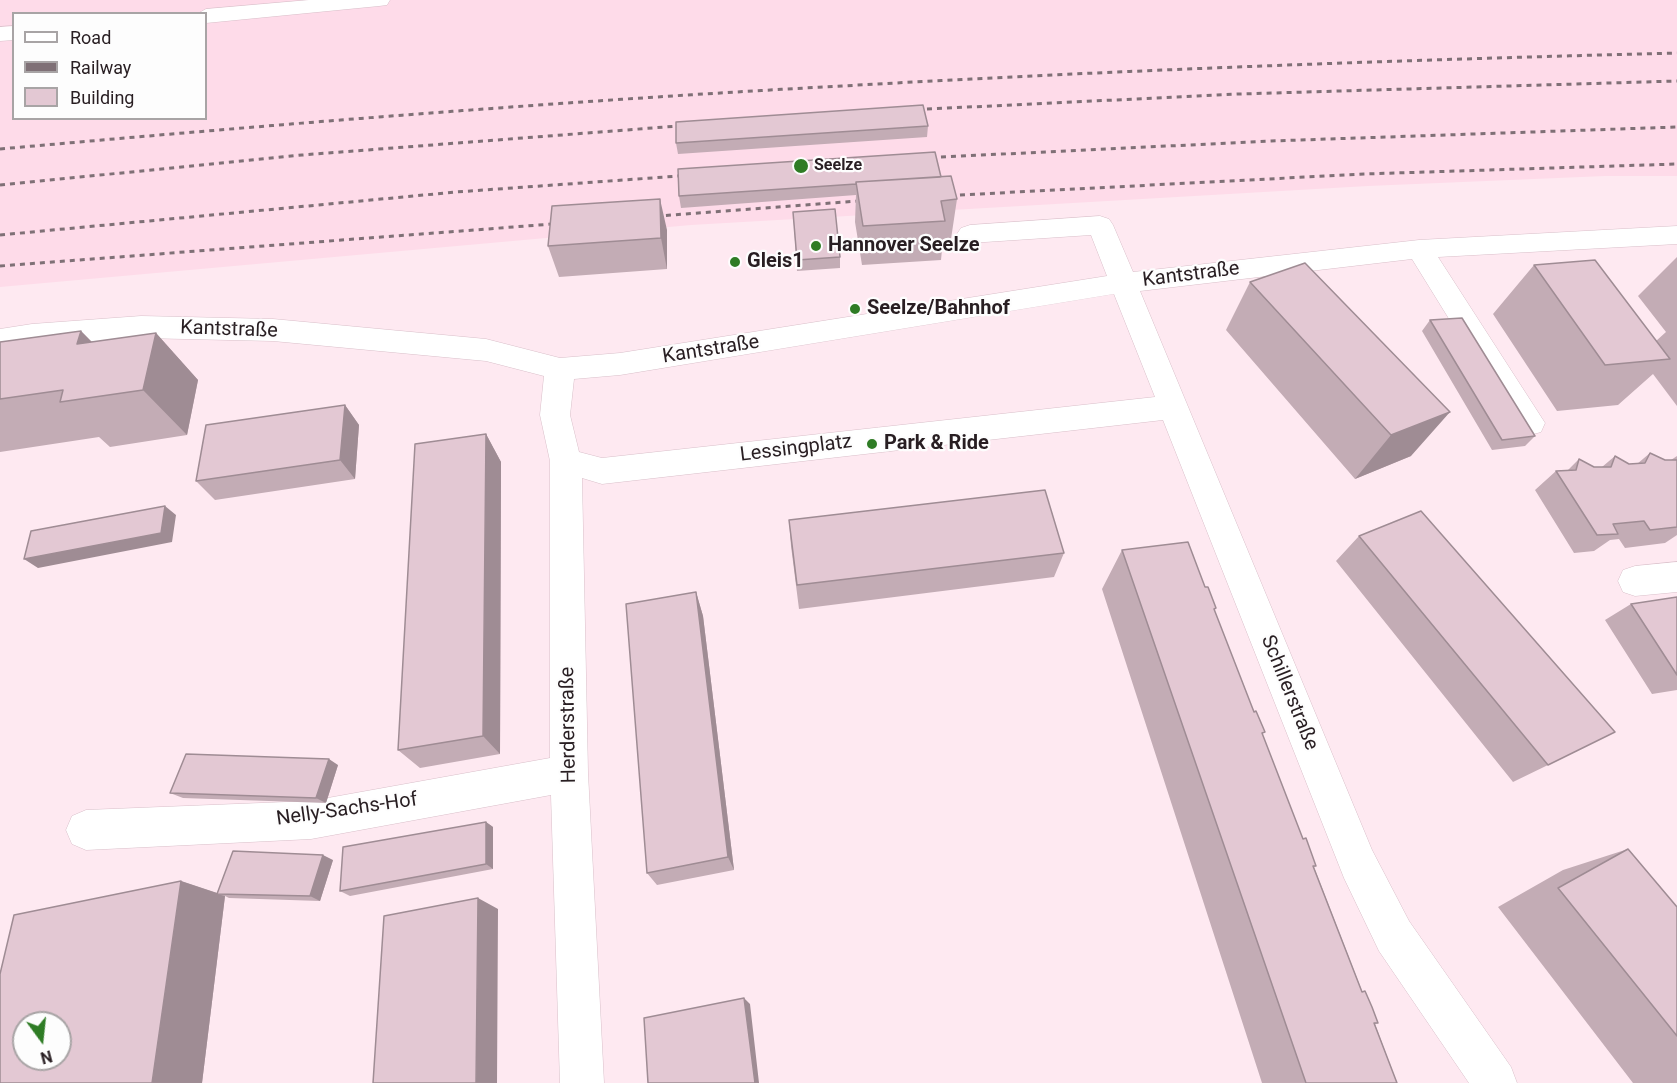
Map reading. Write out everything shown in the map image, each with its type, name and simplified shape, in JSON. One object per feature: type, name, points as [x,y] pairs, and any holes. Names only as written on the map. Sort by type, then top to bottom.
[{"type":"street","points":[[207,16],[379,0]]},
{"type":"street","name":"Schillerstraße","points":[[970,234],[1100,225],[1358,864],[1394,936],[1495,1083]]},
{"type":"street","name":"Kantstraße","points":[[0,340],[32,335],[141,327],[273,330],[486,350],[561,369],[620,364],[1122,283],[1419,249],[1677,235]]},
{"type":"street","points":[[1563,241],[1583,268]]},
{"type":"street","points":[[1419,249],[1530,423]]},
{"type":"street","name":"Herderstraße","points":[[561,369],[555,415],[566,461],[569,773],[582,1083]]},
{"type":"street","name":"Lessingplatz","points":[[566,461],[602,471],[1172,407]]},
{"type":"street","points":[[1635,581],[1677,577]]},
{"type":"street","name":"Nelly-Sachs-Hof","points":[[86,830],[310,820],[569,773]]},
{"type":"shaded area","points":[[0,0],[1677,0],[1677,176],[1605,176],[1368,186],[691,225],[0,287]]},
{"type":"building","points":[[923,105],[928,126],[676,143],[676,122]]},
{"type":"building","points":[[935,152],[941,177],[679,196],[678,169]]},
{"type":"building","points":[[951,176],[957,199],[941,201],[945,221],[863,226],[856,182]]},
{"type":"building","points":[[660,199],[661,238],[548,246],[552,206]]},
{"type":"building","name":"Hannover Seelze","points":[[835,209],[840,257],[797,260],[793,212]]},
{"type":"building","points":[[1595,260],[1670,359],[1605,365],[1534,265]]},
{"type":"building","points":[[1305,263],[1450,412],[1391,435],[1250,282]]},
{"type":"building","points":[[1462,318],[1535,436],[1502,440],[1430,320]]},
{"type":"building","points":[[81,331],[77,344],[156,333],[143,390],[60,402],[63,390],[0,399],[0,342]]},
{"type":"building","points":[[345,405],[340,460],[196,481],[206,425]]},
{"type":"building","points":[[486,434],[483,736],[398,750],[415,444]]},
{"type":"building","points":[[1650,453],[1665,460],[1677,460],[1677,527],[1650,530],[1644,521],[1613,524],[1618,534],[1597,535],[1556,471],[1576,470],[1579,459],[1594,467],[1611,467],[1615,456],[1629,464],[1645,463]]},
{"type":"building","points":[[1045,490],[1064,553],[797,585],[789,520]]},
{"type":"building","points":[[165,506],[161,533],[24,559],[31,531]]},
{"type":"building","points":[[1421,511],[1615,732],[1548,765],[1359,536]]},
{"type":"building","points":[[1188,542],[1205,587],[1208,587],[1216,608],[1214,609],[1254,712],[1256,711],[1265,732],[1262,733],[1303,839],[1306,838],[1316,866],[1313,866],[1362,992],[1365,991],[1372,1007],[1378,1023],[1374,1023],[1397,1083],[1306,1083],[1122,550]]},
{"type":"building","points":[[696,592],[728,857],[647,873],[626,604]]},
{"type":"building","points":[[1677,597],[1677,675],[1631,604]]},
{"type":"building","points":[[186,754],[329,759],[316,798],[170,793]]},
{"type":"building","points":[[486,822],[486,864],[340,891],[343,847]]},
{"type":"building","points":[[1628,849],[1677,907],[1677,1036],[1558,888]]},
{"type":"building","points":[[233,851],[323,855],[310,896],[217,894]]},
{"type":"building","points":[[181,881],[152,1083],[0,1083],[0,974],[14,915]]},
{"type":"building","points":[[478,898],[476,1083],[373,1083],[384,916]]},
{"type":"building","points":[[744,998],[755,1083],[648,1083],[644,1018]]},
{"type":"railway","points":[[0,149],[421,114],[946,80],[1363,62],[1677,53]]},
{"type":"railway","points":[[907,110],[1239,94],[1677,81]]},
{"type":"railway","points":[[0,185],[302,155],[691,125]]},
{"type":"railway","points":[[921,158],[1271,141],[1677,127]]},
{"type":"railway","points":[[940,196],[1364,174],[1677,164]]},
{"type":"railway","points":[[0,235],[456,192],[693,175]]},
{"type":"railway","points":[[646,217],[871,200]]},
{"type":"railway","points":[[0,266],[566,223]]},
{"type":"place","name":"Seelze","points":[[801,166]]},
{"type":"place","name":"Hannover Seelze","points":[[816,246]]},
{"type":"place","name":"Gleis1","points":[[735,262]]},
{"type":"place","name":"Seelze/Bahnhof","points":[[855,309]]},
{"type":"place","name":"Park & Ride","points":[[872,444]]}]
